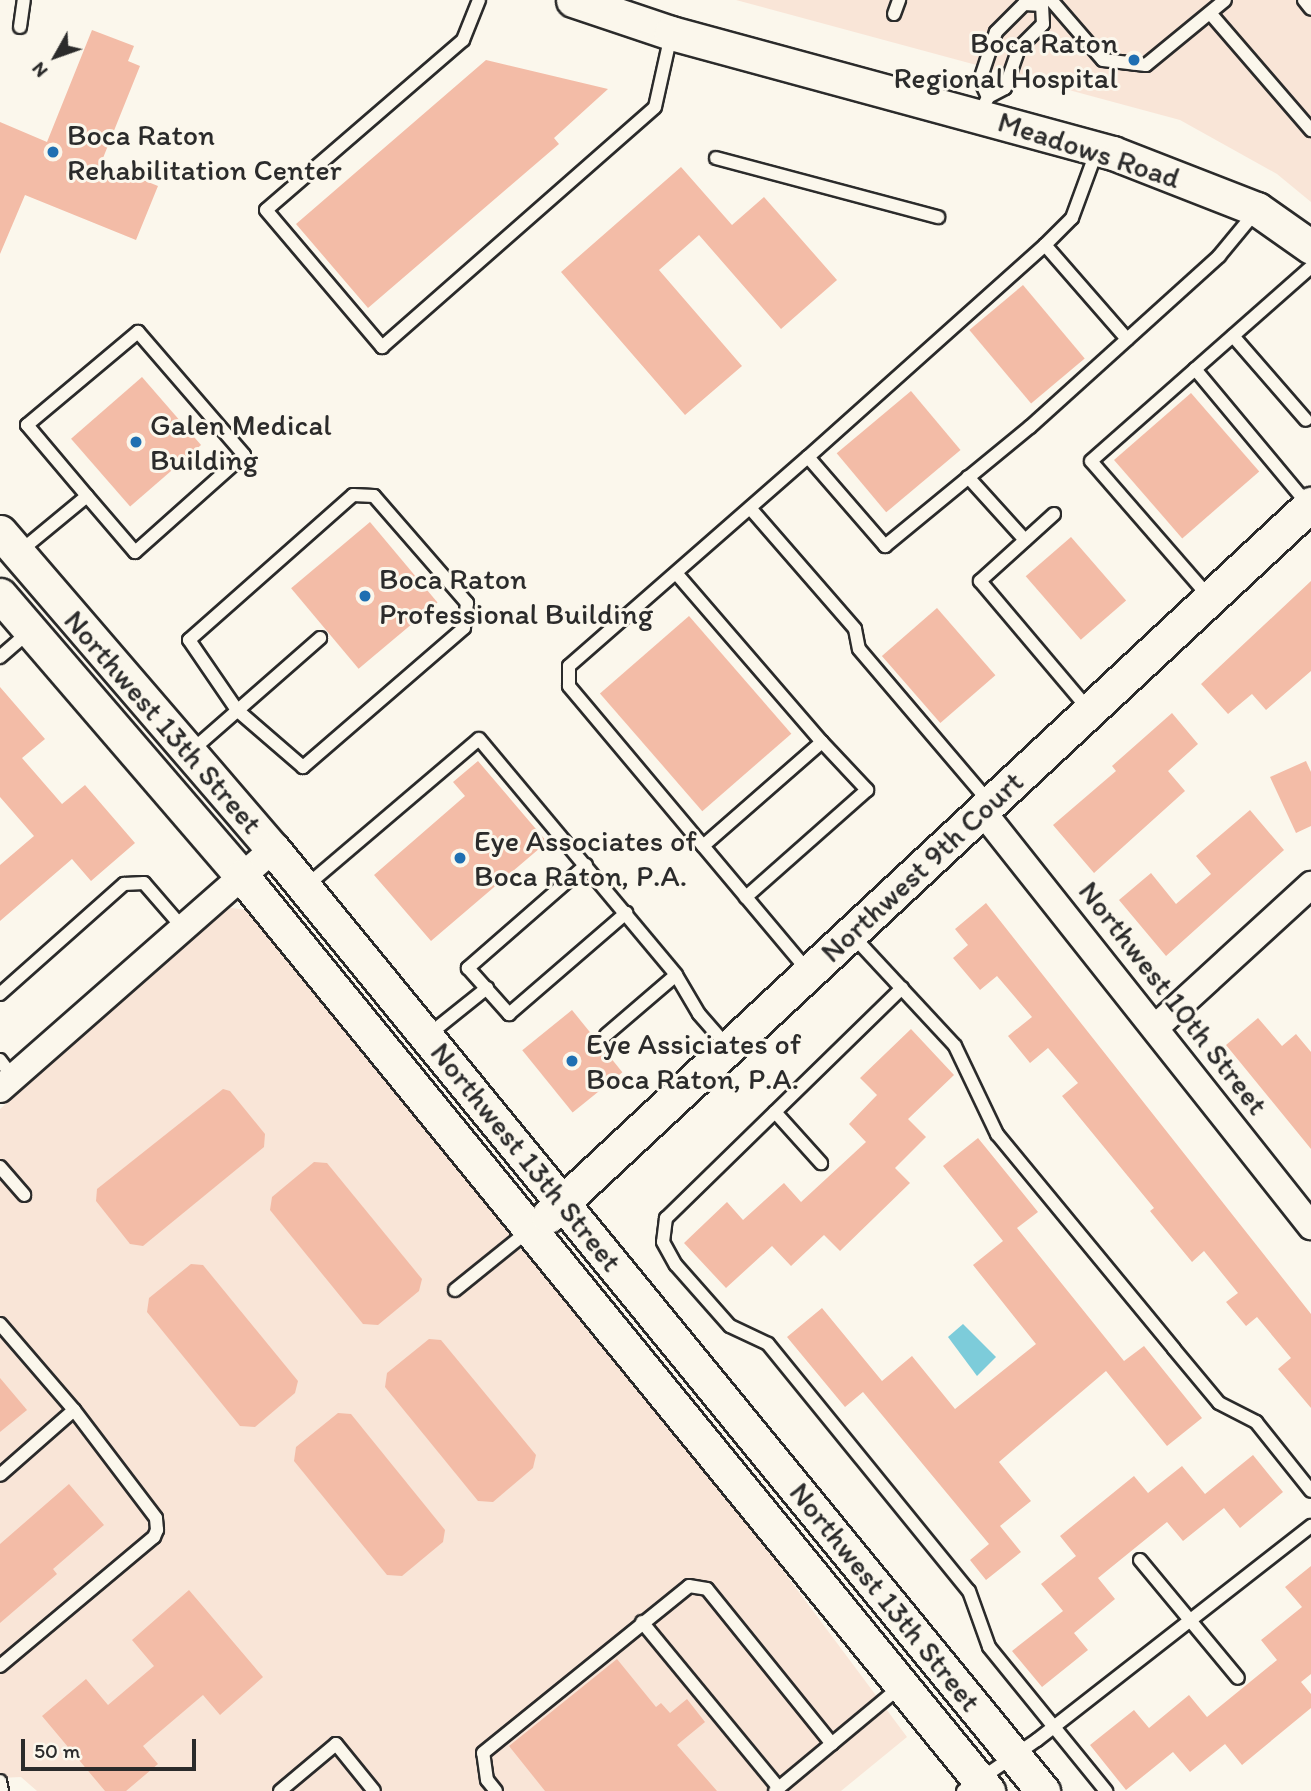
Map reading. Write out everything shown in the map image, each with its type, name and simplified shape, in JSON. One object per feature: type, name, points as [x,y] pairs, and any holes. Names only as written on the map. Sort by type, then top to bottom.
[{"type":"street","name":"Meadows Road","points":[[573,0],[671,33],[984,106],[1097,150],[1168,172],[1257,209],[1311,247]]},
{"type":"street","name":"Northwest 9th Court","points":[[531,1228],[564,1203],[1310,505]]},
{"type":"street","name":"Northwest 13th Street","points":[[9,542],[273,849],[1043,1791]]},
{"type":"street","name":"Northwest 13th Street","points":[[0,595],[242,876],[531,1228],[902,1685],[977,1787]]},
{"type":"street","name":"Northwest 10th Street","points":[[987,807],[1155,1028],[1311,1226]]},
{"type":"street","points":[[4,1075],[183,928],[273,849]]},
{"type":"street","points":[[1155,1028],[1311,885]]},
{"type":"lane","points":[[20,27],[24,0]]},
{"type":"lane","points":[[480,0],[463,40],[266,210],[382,347],[655,107],[671,33]]},
{"type":"lane","points":[[894,14],[899,0]]},
{"type":"lane","points":[[1046,2],[1103,60],[1146,65],[1225,0]]},
{"type":"lane","points":[[1304,0],[1311,9]]},
{"type":"lane","points":[[984,106],[1005,88],[1019,48],[1043,24],[1046,2]]},
{"type":"lane","points":[[984,106],[980,80],[996,32],[1024,4],[1046,2]]},
{"type":"lane","points":[[1210,13],[1311,130]]},
{"type":"lane","points":[[810,973],[569,685],[569,666],[1045,245],[1072,218],[1097,150]]},
{"type":"lane","points":[[716,158],[939,217]]},
{"type":"lane","points":[[808,457],[885,546],[1127,339],[1219,256],[1257,209]]},
{"type":"lane","points":[[1045,245],[1127,339]]},
{"type":"lane","points":[[1210,598],[1091,461],[1311,267]]},
{"type":"lane","points":[[138,332],[244,455],[135,552],[87,496],[27,425],[138,332]]},
{"type":"lane","points":[[1233,336],[1306,420]]},
{"type":"lane","points":[[1195,369],[1310,505]]},
{"type":"lane","points":[[968,477],[1025,540]]},
{"type":"lane","points":[[353,495],[374,496],[467,603],[464,628],[303,767],[237,710],[189,640],[353,495]]},
{"type":"lane","points":[[9,542],[87,496]]},
{"type":"lane","points":[[750,508],[855,629],[859,649],[987,807]]},
{"type":"lane","points":[[1054,514],[979,581],[1089,711]]},
{"type":"lane","points":[[676,573],[867,790],[746,897]]},
{"type":"lane","points":[[0,657],[31,631]]},
{"type":"lane","points":[[190,752],[320,638]]},
{"type":"lane","points":[[304,887],[480,739],[676,975],[699,1014],[729,1048]]},
{"type":"lane","points":[[703,846],[822,742]]},
{"type":"lane","points":[[586,865],[468,968],[509,1014],[626,913]]},
{"type":"lane","points":[[0,994],[124,884],[144,883],[183,928]]},
{"type":"lane","points":[[851,934],[955,1045],[997,1134],[1219,1402],[1256,1422],[1311,1491]]},
{"type":"lane","points":[[606,1035],[676,975]]},
{"type":"lane","points":[[427,1036],[487,988]]},
{"type":"lane","points":[[902,988],[666,1218],[663,1242],[676,1265],[730,1326],[768,1344],[969,1591],[989,1647],[1106,1791]]},
{"type":"lane","points":[[775,1112],[821,1163]]},
{"type":"lane","points":[[0,1167],[24,1195]]},
{"type":"lane","points":[[455,1290],[531,1228]]},
{"type":"lane","points":[[0,1324],[74,1410],[156,1518],[157,1530],[154,1537],[0,1666]]},
{"type":"lane","points":[[0,1475],[74,1410]]},
{"type":"lane","points":[[977,1787],[1311,1526]]},
{"type":"lane","points":[[1140,1560],[1238,1678]]},
{"type":"lane","points":[[496,1791],[487,1780],[483,1753],[689,1586],[707,1590],[832,1744]]},
{"type":"lane","points":[[642,1622],[777,1789],[902,1685]]},
{"type":"lane","points":[[280,1791],[336,1744],[374,1791]]},
{"type":"lane","points":[[0,1781],[2,1791]]},
{"type":"shaded area","name":"Boca Raton Regional Hospital","points":[[736,0],[1311,0],[1311,202],[1277,174],[1180,120]]},
{"type":"shaded area","points":[[226,907],[245,910],[262,923],[734,1505],[907,1737],[841,1791],[37,1791],[21,1777],[0,1778],[0,1109]]},
{"type":"water","points":[[963,1324],[996,1357],[977,1376],[948,1337]]},
{"type":"building","name":"Boca Raton Rehabilitation Center","points":[[92,30],[134,46],[128,61],[140,66],[101,163],[158,186],[136,240],[25,195],[0,254],[0,122],[47,142]]},
{"type":"building","points":[[486,60],[608,89],[554,138],[559,144],[368,308],[296,224]]},
{"type":"building","points":[[681,167],[732,225],[764,197],[837,280],[781,329],[699,235],[659,270],[742,366],[685,415],[561,272]]},
{"type":"building","points":[[1023,285],[1085,359],[1031,404],[969,330]]},
{"type":"building","name":"Galen Medical Building","points":[[142,377],[201,445],[130,507],[71,439]]},
{"type":"building","points":[[911,391],[960,450],[886,512],[837,453]]},
{"type":"building","points":[[1191,393],[1259,471],[1182,538],[1114,460]]},
{"type":"building","name":"Boca Raton Professional Building","points":[[370,522],[437,602],[359,669],[291,588]]},
{"type":"building","points":[[1071,537],[1126,600],[1081,640],[1026,576]]},
{"type":"building","points":[[1311,581],[1311,671],[1266,710],[1252,694],[1228,714],[1201,684]]},
{"type":"building","points":[[937,608],[995,675],[940,723],[882,656]]},
{"type":"building","points":[[689,616],[791,734],[702,811],[600,693]]},
{"type":"building","points":[[0,687],[45,739],[22,758],[62,804],[85,785],[135,843],[91,881],[72,859],[0,921],[0,865],[34,836],[0,797]]},
{"type":"building","points":[[1172,713],[1198,744],[1168,771],[1185,791],[1094,873],[1053,825],[1116,771],[1112,766]]},
{"type":"building","name":"Eye Associates of Boca Raton, P.A.","points":[[478,761],[547,842],[431,941],[374,875],[465,796],[453,782]]},
{"type":"building","points":[[1306,761],[1311,772],[1311,826],[1296,833],[1270,777]]},
{"type":"building","points":[[1250,810],[1284,850],[1166,956],[1119,900],[1151,873],[1176,904],[1211,874],[1196,856]]},
{"type":"building","points":[[986,903],[1311,1314],[1311,1408],[1278,1369],[1291,1358],[1257,1317],[1246,1326],[1226,1302],[1238,1293],[1204,1251],[1192,1262],[1150,1211],[1154,1208],[1062,1096],[1078,1083],[1048,1048],[1030,1063],[1008,1036],[1032,1017],[997,976],[980,990],[953,958],[968,945],[955,929]]},
{"type":"building","name":"Eye Assiciates of Boca Raton, P.A.","points":[[572,1010],[622,1072],[573,1112],[522,1050]]},
{"type":"building","points":[[1258,1018],[1282,1046],[1296,1034],[1311,1052],[1311,1149],[1226,1045]]},
{"type":"building","points":[[911,1029],[954,1075],[908,1119],[926,1137],[895,1168],[910,1183],[840,1251],[824,1235],[791,1266],[772,1246],[726,1288],[684,1243],[727,1202],[743,1220],[784,1183],[801,1202],[866,1142],[849,1124],[877,1095],[860,1078]]},
{"type":"building","points":[[223,1089],[230,1091],[265,1134],[264,1147],[143,1246],[130,1244],[96,1201],[97,1189]]},
{"type":"building","points":[[978,1138],[1038,1212],[1017,1228],[1124,1361],[1144,1346],[1202,1418],[1167,1446],[1106,1371],[999,1462],[1031,1501],[1000,1526],[1021,1552],[986,1580],[970,1560],[989,1544],[863,1392],[845,1407],[787,1337],[822,1308],[882,1381],[912,1356],[955,1409],[1036,1344],[973,1265],[1003,1241],[943,1166]]},
{"type":"building","points":[[314,1162],[327,1163],[422,1279],[419,1291],[378,1325],[363,1324],[270,1210],[272,1197]]},
{"type":"building","points":[[191,1264],[203,1265],[298,1381],[295,1393],[255,1427],[240,1426],[147,1312],[149,1298]]},
{"type":"building","points":[[429,1339],[441,1340],[536,1455],[533,1468],[493,1502],[478,1501],[385,1387],[387,1373]]},
{"type":"building","points":[[0,1378],[27,1410],[0,1432]]},
{"type":"building","points":[[338,1413],[351,1414],[445,1530],[443,1542],[402,1576],[387,1575],[294,1461],[296,1447]]},
{"type":"building","points":[[1253,1455],[1283,1492],[1240,1528],[1224,1508],[1183,1541],[1167,1522],[1098,1578],[1115,1599],[1074,1633],[1088,1650],[1042,1687],[1012,1651],[1063,1611],[1041,1584],[1076,1556],[1060,1536],[1134,1476],[1148,1493],[1182,1466],[1205,1494]]},
{"type":"building","points":[[69,1484],[104,1525],[53,1569],[57,1574],[0,1623],[0,1544]]},
{"type":"building","points":[[1311,1566],[1311,1674],[1301,1682],[1311,1694],[1311,1708],[1242,1765],[1225,1744],[1190,1772],[1173,1752],[1126,1790],[1090,1745],[1134,1710],[1149,1728],[1189,1695],[1207,1717],[1277,1660],[1261,1640],[1302,1607],[1285,1587]]},
{"type":"building","points":[[189,1590],[263,1677],[220,1715],[203,1695],[143,1746],[158,1764],[126,1791],[105,1791],[42,1716],[86,1679],[108,1705],[154,1666],[132,1640]]},
{"type":"building","points":[[617,1659],[656,1707],[661,1703],[670,1713],[687,1699],[705,1722],[677,1745],[717,1791],[545,1791],[509,1746]]},
{"type":"place","name":"Boca Raton Regional Hospital","points":[[1134,60]]},
{"type":"place","name":"Boca Raton Rehabilitation Center","points":[[53,152]]},
{"type":"place","name":"Galen Medical Building","points":[[136,442]]},
{"type":"place","name":"Boca Raton Professional Building","points":[[365,596]]},
{"type":"place","name":"Eye Associates of Boca Raton, P.A.","points":[[460,858]]},
{"type":"place","name":"Eye Assiciates of Boca Raton, P.A.","points":[[572,1061]]}]
